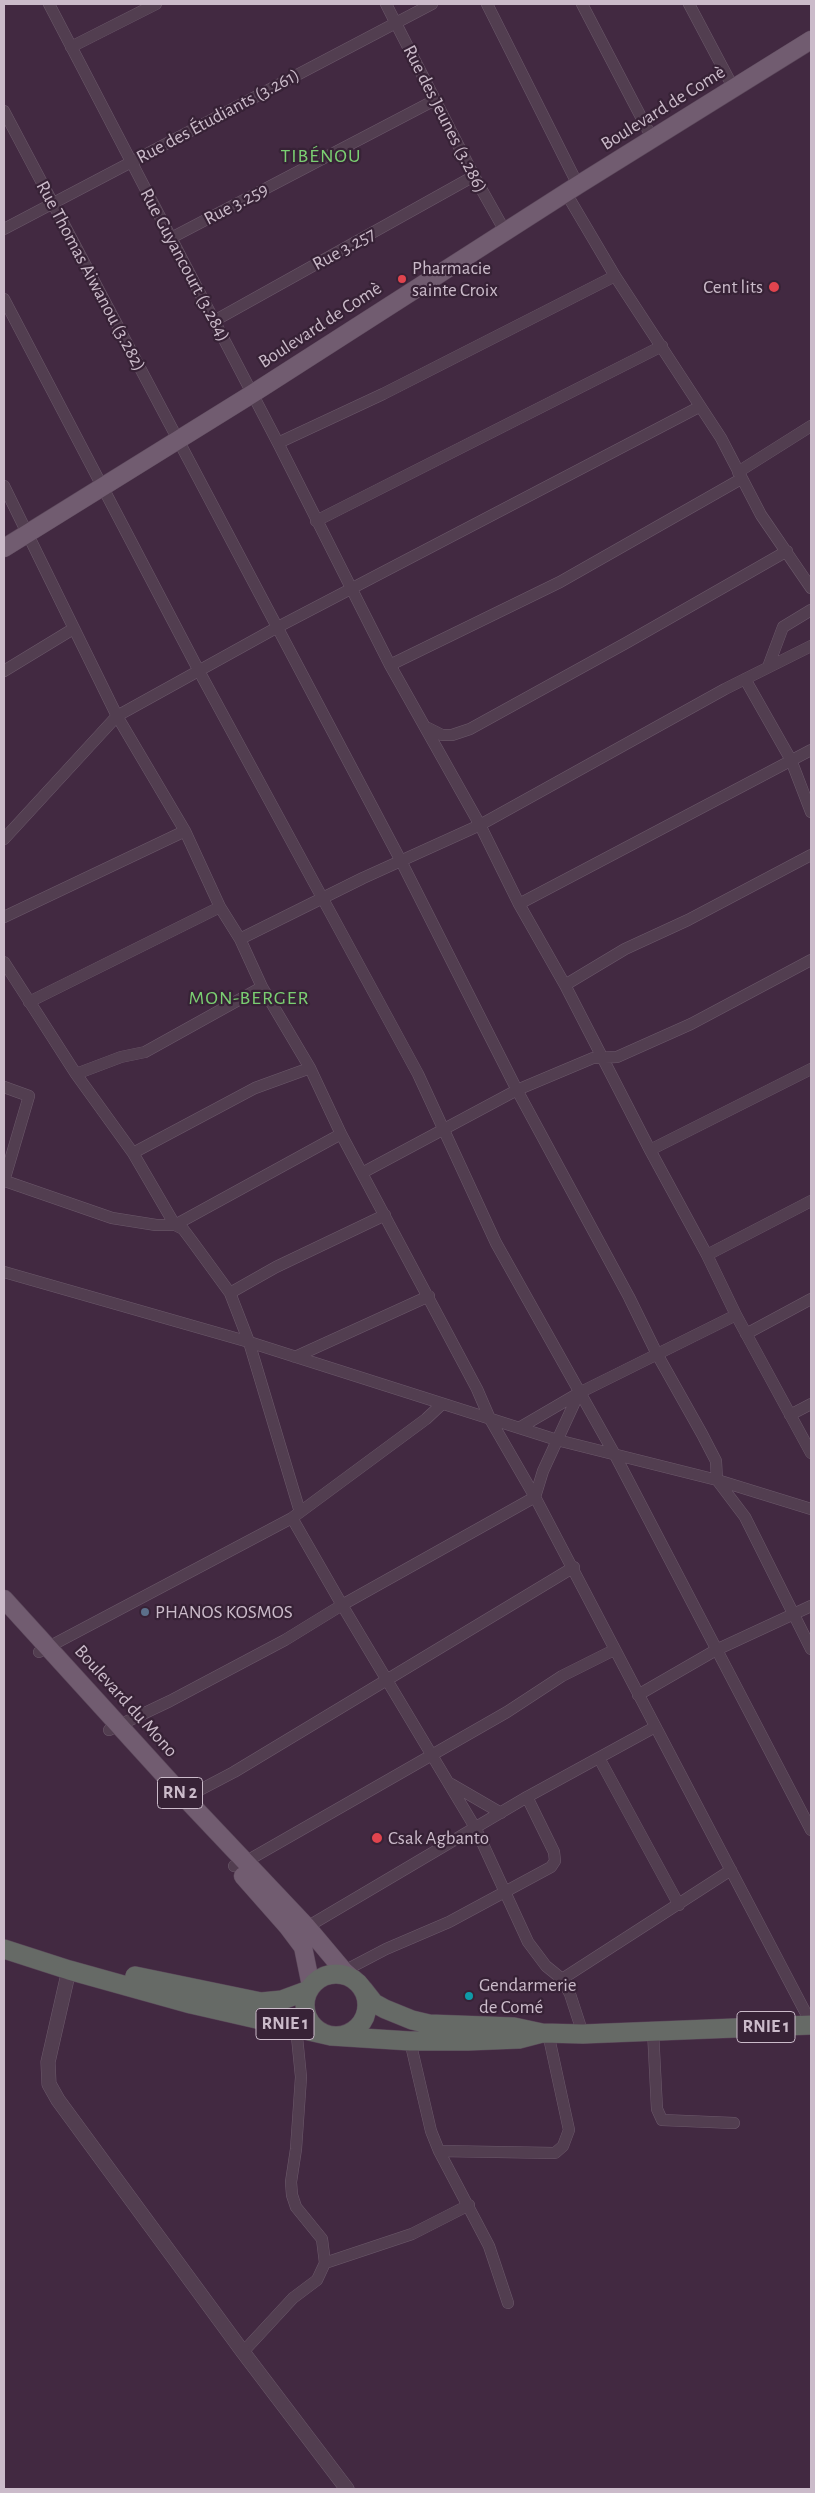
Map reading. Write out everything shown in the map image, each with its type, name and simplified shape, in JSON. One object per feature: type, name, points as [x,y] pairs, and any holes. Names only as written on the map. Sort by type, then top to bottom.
[{"type":"highway","name":"RNIE 1","points":[[4,1948],[69,1970],[191,2004],[331,2036],[410,2041],[519,2040],[545,2033]]},
{"type":"highway","name":"RNIE 1","points":[[34,1957],[85,1964],[251,2002],[282,2000],[310,1988]]},
{"type":"highway","points":[[344,1975],[361,1987],[367,2006],[362,2022],[349,2034],[331,2036],[322,2033],[309,2021],[305,2005],[310,1988],[326,1976],[344,1975]]},
{"type":"highway","name":"RNIE 1","points":[[361,1987],[374,2003],[398,2016],[421,2023],[514,2027],[545,2033],[583,2034],[811,2024]]},
{"type":"main road","name":"Boulevard de Comè","points":[[4,548],[252,394],[652,138],[809,45]]},
{"type":"main road","name":"Boulevard du Mono","points":[[4,1599],[44,1649],[180,1800],[239,1864],[307,1927],[344,1972],[361,1987]]},
{"type":"main road","name":"Boulevard du Mono","points":[[4,1612],[44,1649]]},
{"type":"main road","name":"Boulevard du Mono","points":[[239,1864],[303,1947],[310,1988]]},
{"type":"street","name":"Rue Guyancourt (3.284)","points":[[49,4],[278,443],[390,665],[428,728],[480,825],[519,904],[565,985],[650,1150],[708,1255],[736,1315],[811,1453]]},
{"type":"street","points":[[72,48],[156,4]]},
{"type":"street","name":"Rue des Jeunes (3.286)","points":[[386,4],[474,176],[506,233]]},
{"type":"street","name":"Rue des Étudiants (3.261)","points":[[4,229],[432,4]]},
{"type":"street","points":[[487,4],[572,189],[615,276],[721,438],[761,515],[811,588]]},
{"type":"street","points":[[582,4],[652,138]]},
{"type":"street","points":[[689,4],[734,89]]},
{"type":"street","name":"Rue 3.259","points":[[171,238],[435,100]]},
{"type":"street","name":"Rue Thomas Aiwanou (3.282)","points":[[4,111],[401,861],[517,1090],[716,1461],[717,1480]]},
{"type":"street","name":"Rue 3.257","points":[[214,321],[474,176]]},
{"type":"street","points":[[278,443],[383,394],[615,276]]},
{"type":"street","points":[[4,299],[199,671],[418,1074],[496,1243],[615,1455],[811,1830]]},
{"type":"street","points":[[316,521],[662,346]]},
{"type":"street","points":[[4,839],[117,716],[276,628],[699,407]]},
{"type":"street","points":[[390,665],[560,582],[740,476],[811,426]]},
{"type":"street","points":[[4,486],[117,716],[185,831],[220,907],[240,939],[262,987],[310,1068],[341,1134],[429,1296],[477,1389],[490,1419],[574,1567],[614,1650],[811,2024]]},
{"type":"street","points":[[428,728],[442,734],[452,734],[470,729],[787,551]]},
{"type":"street","points":[[768,667],[783,627],[811,610]]},
{"type":"street","points":[[4,671],[73,629]]},
{"type":"street","points":[[240,939],[480,825],[745,679],[811,646]]},
{"type":"street","points":[[745,679],[791,760],[811,812]]},
{"type":"street","points":[[519,904],[811,750]]},
{"type":"street","points":[[4,917],[185,831]]},
{"type":"street","points":[[565,985],[625,950],[688,920],[811,855]]},
{"type":"street","points":[[29,1002],[220,907]]},
{"type":"street","points":[[362,1173],[442,1128],[517,1090],[602,1057],[617,1057],[692,1024],[811,960]]},
{"type":"street","points":[[4,962],[76,1074],[133,1153],[175,1224],[183,1229],[230,1292],[249,1342],[296,1515],[342,1605],[476,1829],[532,1948],[546,1966],[562,1979],[570,1994],[583,2034]]},
{"type":"street","points":[[76,1074],[121,1057],[145,1052],[262,987]]},
{"type":"street","points":[[133,1153],[255,1088],[310,1068]]},
{"type":"street","points":[[650,1150],[811,1069]]},
{"type":"street","points":[[4,1087],[28,1096],[4,1181],[112,1218],[156,1225],[175,1224],[341,1134]]},
{"type":"street","points":[[708,1255],[811,1201]]},
{"type":"street","points":[[230,1292],[276,1267],[386,1215]]},
{"type":"street","points":[[4,1272],[249,1342],[556,1440],[717,1480],[811,1509]]},
{"type":"street","points":[[294,1357],[429,1296]]},
{"type":"street","points":[[746,1334],[811,1299]]},
{"type":"street","points":[[519,1428],[579,1393],[736,1315]]},
{"type":"street","points":[[114,1727],[170,1701],[285,1640],[342,1605],[535,1497],[556,1440],[579,1393]]},
{"type":"street","points":[[44,1649],[296,1515],[426,1419],[442,1404]]},
{"type":"street","points":[[790,1415],[811,1404]]},
{"type":"street","points":[[717,1480],[744,1517],[811,1649]]},
{"type":"street","points":[[180,1800],[234,1772],[574,1567]]},
{"type":"street","points":[[638,1695],[716,1650],[811,1606]]},
{"type":"street","points":[[239,1864],[506,1712],[562,1676],[614,1650]]},
{"type":"street","points":[[307,1927],[527,1798],[656,1727]]},
{"type":"street","points":[[599,1758],[679,1905]]},
{"type":"street","points":[[450,1783],[501,1813]]},
{"type":"street","points":[[344,1972],[506,1893],[551,1867],[555,1861],[554,1852],[527,1798]]},
{"type":"street","points":[[562,1979],[731,1870]]},
{"type":"street","points":[[69,1970],[50,2045],[48,2062],[49,2084],[58,2100],[243,2352],[347,2489]]},
{"type":"street","points":[[243,2352],[292,2298],[317,2280],[325,2263],[322,2239],[296,2207],[292,2195],[291,2182],[296,2150],[301,2077],[296,2027]]},
{"type":"street","points":[[653,2031],[657,2108],[662,2120],[734,2123]]},
{"type":"street","points":[[439,2151],[555,2153],[563,2146],[569,2130],[545,2033]]},
{"type":"street","points":[[410,2041],[424,2106],[439,2151],[489,2246],[508,2303]]},
{"type":"street","points":[[325,2263],[412,2234],[469,2205]]},
{"type":"place","name":"Pharmacie sainte Croix","points":[[402,279]]},
{"type":"place","name":"Cent lits","points":[[774,287]]},
{"type":"place","name":"PHANOS KOSMOS","points":[[145,1612]]},
{"type":"place","name":"Csak Agbanto","points":[[377,1838]]},
{"type":"place","name":"Gendarmerie de Comé","points":[[469,1996]]},
{"type":"district","name":"TIBÉNOU","points":[[321,156]]},
{"type":"district","name":"MON-BERGER","points":[[249,998]]}]
